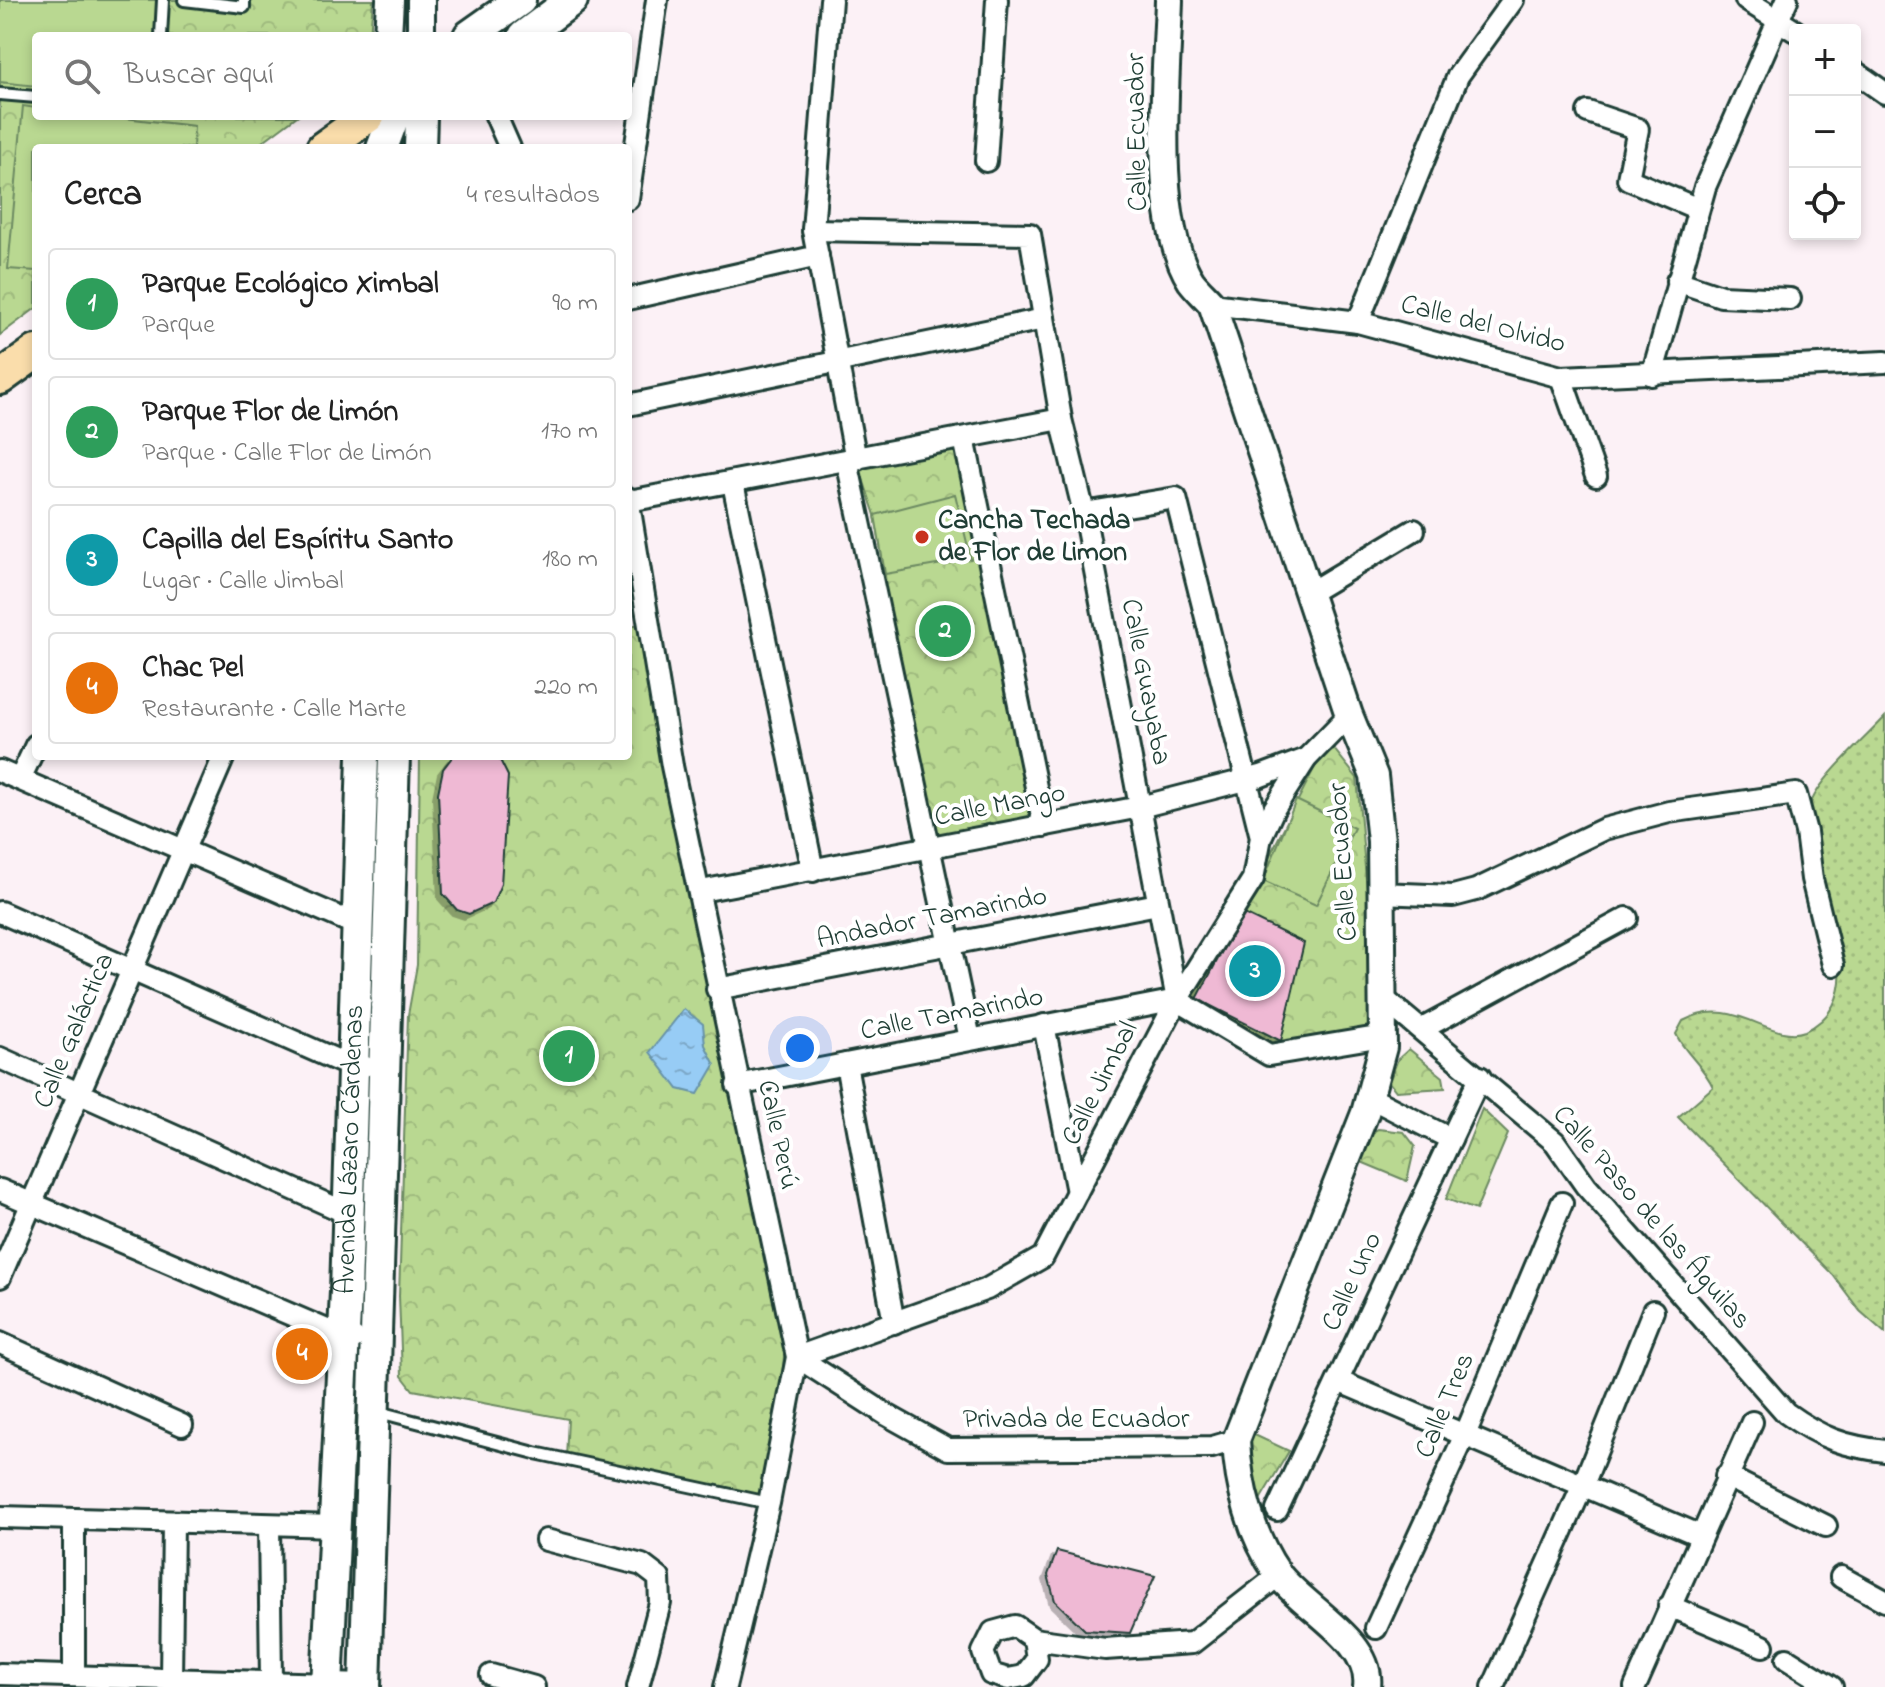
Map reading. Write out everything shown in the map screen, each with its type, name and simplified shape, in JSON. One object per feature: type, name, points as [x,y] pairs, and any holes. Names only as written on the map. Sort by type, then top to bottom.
[{"type":"main road","points":[[529,32],[572,0]]},
{"type":"main road","points":[[474,32],[503,8]]},
{"type":"main road","points":[[303,144],[336,120]]},
{"type":"main road","points":[[329,144],[362,120]]},
{"type":"main road","points":[[384,144],[392,120]]},
{"type":"main road","points":[[420,144],[421,120]]},
{"type":"main road","points":[[0,359],[32,337]]},
{"type":"main road","points":[[0,378],[32,355]]},
{"type":"main road","name":"Avenida Lázaro Cárdenas","points":[[363,760],[383,1070],[365,1686]]},
{"type":"main road","name":"Avenida Lázaro Cárdenas","points":[[327,1684],[349,1214],[357,925],[373,894],[393,760]]},
{"type":"street","points":[[388,32],[390,0]]},
{"type":"street","points":[[421,0],[421,32]]},
{"type":"street","points":[[632,172],[657,0]]},
{"type":"street","points":[[831,0],[813,230],[852,461],[970,1039]]},
{"type":"street","points":[[986,161],[997,0]]},
{"type":"street","name":"Calle Ecuador","points":[[1169,0],[1165,163],[1172,227],[1190,279],[1212,304],[1349,715],[1374,776],[1381,841],[1383,1036],[1369,1097],[1236,1440],[1238,1478],[1261,1543],[1279,1575],[1360,1653],[1369,1678],[1367,1687]]},
{"type":"street","points":[[1358,322],[1458,76],[1513,0]]},
{"type":"street","points":[[1746,0],[1787,26]]},
{"type":"street","points":[[1652,375],[1698,209],[1787,26],[1787,0]]},
{"type":"street","points":[[1861,76],[1885,93]]},
{"type":"street","points":[[1588,112],[1638,129],[1628,179],[1698,209]]},
{"type":"street","points":[[498,120],[508,144]]},
{"type":"street","name":"Calle Guayaba","points":[[813,230],[1030,234],[1061,419],[1084,513],[1177,1000]]},
{"type":"street","points":[[632,298],[818,256]]},
{"type":"street","points":[[1677,281],[1721,296],[1790,299]]},
{"type":"street","name":"Calle del Olvido","points":[[1212,304],[1358,322],[1561,377],[1885,362]]},
{"type":"street","points":[[632,404],[1044,319]]},
{"type":"street","points":[[1561,377],[1596,476]]},
{"type":"street","points":[[632,499],[852,461],[1061,419]]},
{"type":"street","points":[[964,438],[1044,826]]},
{"type":"street","points":[[733,483],[813,871]]},
{"type":"street","points":[[1084,513],[1176,498],[1261,837]]},
{"type":"street","name":"Calle Perú","points":[[632,524],[672,766],[701,891],[717,989],[797,1357],[769,1503],[725,1687]]},
{"type":"street","points":[[1309,593],[1414,530]]},
{"type":"street","name":"Calle Jimbal","points":[[797,1357],[987,1289],[1043,1257],[1177,1000],[1253,879],[1261,837],[1306,759],[1349,715]]},
{"type":"street","points":[[20,779],[32,754]]},
{"type":"street","name":"Calle Mango","points":[[701,891],[1140,807],[1247,779],[1306,759]]},
{"type":"street","name":"Calle Galáctica","points":[[0,1277],[222,760]]},
{"type":"street","points":[[0,771],[357,925]]},
{"type":"street","points":[[1380,893],[1453,896],[1476,890],[1604,829],[1669,812],[1796,794],[1833,965]]},
{"type":"street","name":"Andador Tamarindo","points":[[717,989],[1158,904]]},
{"type":"street","points":[[0,912],[341,1062],[383,1070]]},
{"type":"street","points":[[1422,1029],[1627,918]]},
{"type":"street","name":"Calle Paso de las Águilas","points":[[1384,999],[1555,1142],[1586,1186],[1643,1254],[1786,1413],[1818,1436],[1853,1447],[1885,1451]]},
{"type":"street","points":[[1177,1000],[1269,1055],[1383,1036]]},
{"type":"street","name":"Calle Tamarindo","points":[[737,1085],[1177,1000]]},
{"type":"street","points":[[1044,1025],[1077,1192]]},
{"type":"street","points":[[0,1058],[349,1214]]},
{"type":"street","points":[[846,1064],[894,1323]]},
{"type":"street","name":"Calle Uno","points":[[1277,1510],[1480,1077]]},
{"type":"street","points":[[1369,1097],[1451,1139]]},
{"type":"street","points":[[0,1190],[343,1337],[375,1340]]},
{"type":"street","name":"Calle Tres","points":[[1376,1628],[1465,1435],[1562,1203]]},
{"type":"street","points":[[1493,1687],[1583,1485],[1653,1311]]},
{"type":"street","points":[[0,1343],[182,1425]]},
{"type":"street","name":"Privada de Ecuador","points":[[797,1357],[887,1415],[948,1449],[1212,1447],[1236,1440]]},
{"type":"street","points":[[1338,1381],[1699,1535]]},
{"type":"street","points":[[1635,1687],[1699,1535],[1752,1422]]},
{"type":"street","points":[[1726,1476],[1826,1526]]},
{"type":"street","points":[[0,1517],[336,1526]]},
{"type":"street","points":[[74,1519],[74,1676]]},
{"type":"street","points":[[171,1678],[173,1522]]},
{"type":"street","points":[[269,1525],[271,1680]]},
{"type":"street","points":[[546,1540],[642,1565],[659,1578],[660,1603],[638,1687]]},
{"type":"street","points":[[1034,1639],[1037,1659],[1027,1681],[984,1680],[983,1652],[993,1632],[1015,1626],[1034,1639],[1105,1649],[1192,1643],[1279,1575]]},
{"type":"street","points":[[1841,1577],[1885,1601]]},
{"type":"street","points":[[1669,1606],[1763,1646]]},
{"type":"street","points":[[1787,1659],[1832,1687]]},
{"type":"street","points":[[0,1674],[271,1680],[365,1686]]},
{"type":"street","points":[[491,1675],[534,1687]]},
{"type":"lane","points":[[161,32],[163,0]]},
{"type":"lane","points":[[184,0],[244,7],[244,0]]},
{"type":"lane","points":[[0,94],[32,97]]},
{"type":"lane","points":[[373,1411],[535,1453],[769,1503]]},
{"type":"green space","points":[[0,0],[373,0],[370,32],[32,32],[32,120],[292,120],[259,144],[32,144],[32,311],[0,335]]},
{"type":"green space","points":[[0,0],[158,0],[154,32],[32,32],[32,86],[0,82]]},
{"type":"green space","points":[[23,106],[32,107],[32,120],[142,120],[194,126],[193,144],[32,144],[32,271],[8,269]]},
{"type":"green space","points":[[961,441],[1042,824],[934,845],[889,645],[885,574],[875,515],[858,464]]},
{"type":"green space","name":"Cancha Techada de Flor de Limon","points":[[955,494],[971,559],[885,574],[875,515]]},
{"type":"green space","points":[[649,623],[785,1347],[769,1503],[566,1458],[568,1419],[413,1390],[402,1376],[399,1296],[408,1015],[417,965],[420,760],[632,760],[632,625]]},
{"type":"green space","points":[[1885,717],[1885,1333],[1860,1311],[1833,1275],[1678,1117],[1713,1087],[1676,1034],[1683,1021],[1701,1014],[1735,1015],[1792,1033],[1805,1031],[1828,1014],[1839,990],[1840,963],[1811,838],[1809,811],[1812,800],[1829,775]]},
{"type":"green space","points":[[1334,749],[1357,778],[1375,980],[1369,1030],[1270,1045],[1181,998],[1271,853],[1321,755]]},
{"type":"green space","points":[[1296,800],[1354,828],[1316,905],[1263,881]]},
{"type":"green space","points":[[1409,1049],[1443,1077],[1445,1088],[1396,1091],[1389,1082],[1398,1059]]},
{"type":"green space","points":[[1482,1109],[1508,1134],[1476,1210],[1446,1199]]},
{"type":"green space","points":[[1378,1129],[1404,1132],[1415,1146],[1407,1181],[1354,1159],[1368,1135]]},
{"type":"green space","points":[[1246,1431],[1289,1451],[1254,1510]]},
{"type":"water","points":[[684,1009],[703,1024],[705,1045],[715,1065],[698,1094],[678,1089],[650,1052]]},
{"type":"building","points":[[450,760],[500,760],[508,776],[501,884],[493,903],[469,914],[457,910],[443,894],[438,793],[443,769]]},
{"type":"building","points":[[1242,913],[1304,943],[1281,1041],[1197,999]]},
{"type":"building","points":[[1057,1551],[1155,1576],[1130,1633],[1085,1630],[1055,1601],[1048,1575]]},
{"type":"place","name":"Cancha Techada de Flor de Limon","points":[[922,537]]},
{"type":"place","name":"Parque Flor de Limón","points":[[945,631]]},
{"type":"place","name":"Capilla del Espíritu Santo","points":[[1255,971]]},
{"type":"place","name":"Parque Ecológico Ximbal","points":[[569,1056]]},
{"type":"place","name":"Chac Pel","points":[[302,1354]]}]
